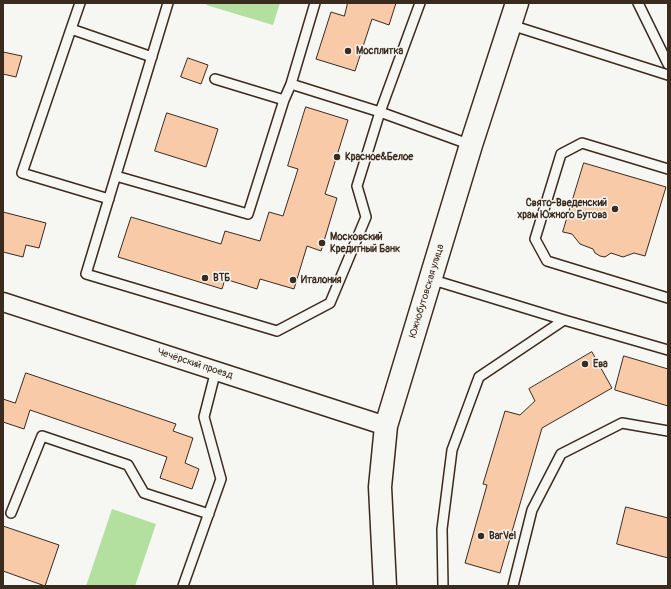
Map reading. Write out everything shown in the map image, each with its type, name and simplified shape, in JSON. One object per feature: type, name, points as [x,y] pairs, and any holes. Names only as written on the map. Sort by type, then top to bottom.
[{"type":"street","name":"Южнобутовская улица","points":[[385,586],[380,487],[386,426],[471,145],[517,3]]},
{"type":"street","name":"Чечёрский проезд","points":[[3,302],[386,426]]},
{"type":"lane","points":[[80,3],[22,173],[109,199]]},
{"type":"lane","points":[[168,3],[86,274],[277,331],[330,303],[366,217],[357,186],[380,112],[420,3]]},
{"type":"lane","points":[[116,176],[248,214],[284,100],[291,84],[315,3]]},
{"type":"lane","points":[[638,3],[668,64]]},
{"type":"lane","points":[[511,25],[668,75]]},
{"type":"lane","points":[[71,29],[152,57]]},
{"type":"lane","points":[[215,79],[284,100]]},
{"type":"lane","points":[[291,84],[380,112],[471,145]]},
{"type":"lane","points":[[668,169],[582,142],[561,154],[535,239],[547,261],[668,298]]},
{"type":"lane","points":[[430,279],[668,350]]},
{"type":"lane","points":[[443,586],[442,529],[452,450],[479,377],[564,320]]},
{"type":"lane","points":[[183,586],[221,479],[204,417],[216,370]]},
{"type":"lane","points":[[513,586],[532,510],[561,454],[622,423],[668,431]]},
{"type":"lane","points":[[11,513],[42,436],[128,465],[144,493],[209,514]]},
{"type":"green space","points":[[207,3],[280,3],[273,25],[206,5]]},
{"type":"green space","points":[[112,509],[156,524],[135,586],[86,586]]},
{"type":"building","points":[[348,3],[396,3],[389,25],[372,19],[355,71],[316,59],[331,12],[344,16]]},
{"type":"building","points":[[3,52],[22,56],[16,77],[3,74]]},
{"type":"building","points":[[188,58],[208,65],[201,84],[181,77]]},
{"type":"building","points":[[306,107],[348,120],[325,194],[337,198],[321,251],[307,246],[294,289],[260,279],[257,289],[225,279],[222,289],[118,257],[131,217],[221,244],[225,231],[260,241],[269,212],[283,216],[298,169],[288,166]]},
{"type":"building","points":[[167,113],[218,129],[206,167],[155,151]]},
{"type":"building","name":"Свято-Введенский храм Южного Бутова","points":[[584,163],[666,187],[645,256],[634,253],[623,257],[611,253],[605,257],[600,256],[595,253],[593,249],[580,244],[572,234],[563,232]]},
{"type":"building","points":[[3,212],[46,223],[39,248],[26,245],[23,257],[3,252]]},
{"type":"building","points":[[592,352],[612,388],[542,428],[500,573],[465,563],[487,485],[483,484],[505,411],[520,415],[535,401],[529,389]]},
{"type":"building","points":[[624,356],[668,369],[668,406],[615,390]]},
{"type":"building","points":[[26,373],[176,424],[173,431],[193,438],[185,463],[199,469],[192,489],[160,478],[167,457],[30,410],[24,429],[3,422],[3,399],[15,403]]},
{"type":"building","points":[[626,507],[668,518],[668,558],[617,544]]},
{"type":"building","points":[[3,526],[59,545],[45,586],[3,571]]},
{"type":"place","name":"Мосплитка","points":[[348,51]]},
{"type":"place","name":"Красное&Белое","points":[[337,157]]},
{"type":"place","name":"Свято-Введенский храм Южного Бутова","points":[[615,209]]},
{"type":"place","name":"Московский Кредитный Банк","points":[[322,243]]},
{"type":"place","name":"ВТБ","points":[[205,278]]},
{"type":"place","name":"Италония","points":[[293,280]]},
{"type":"place","name":"Ева","points":[[585,364]]},
{"type":"place","name":"BarVel","points":[[481,536]]}]
